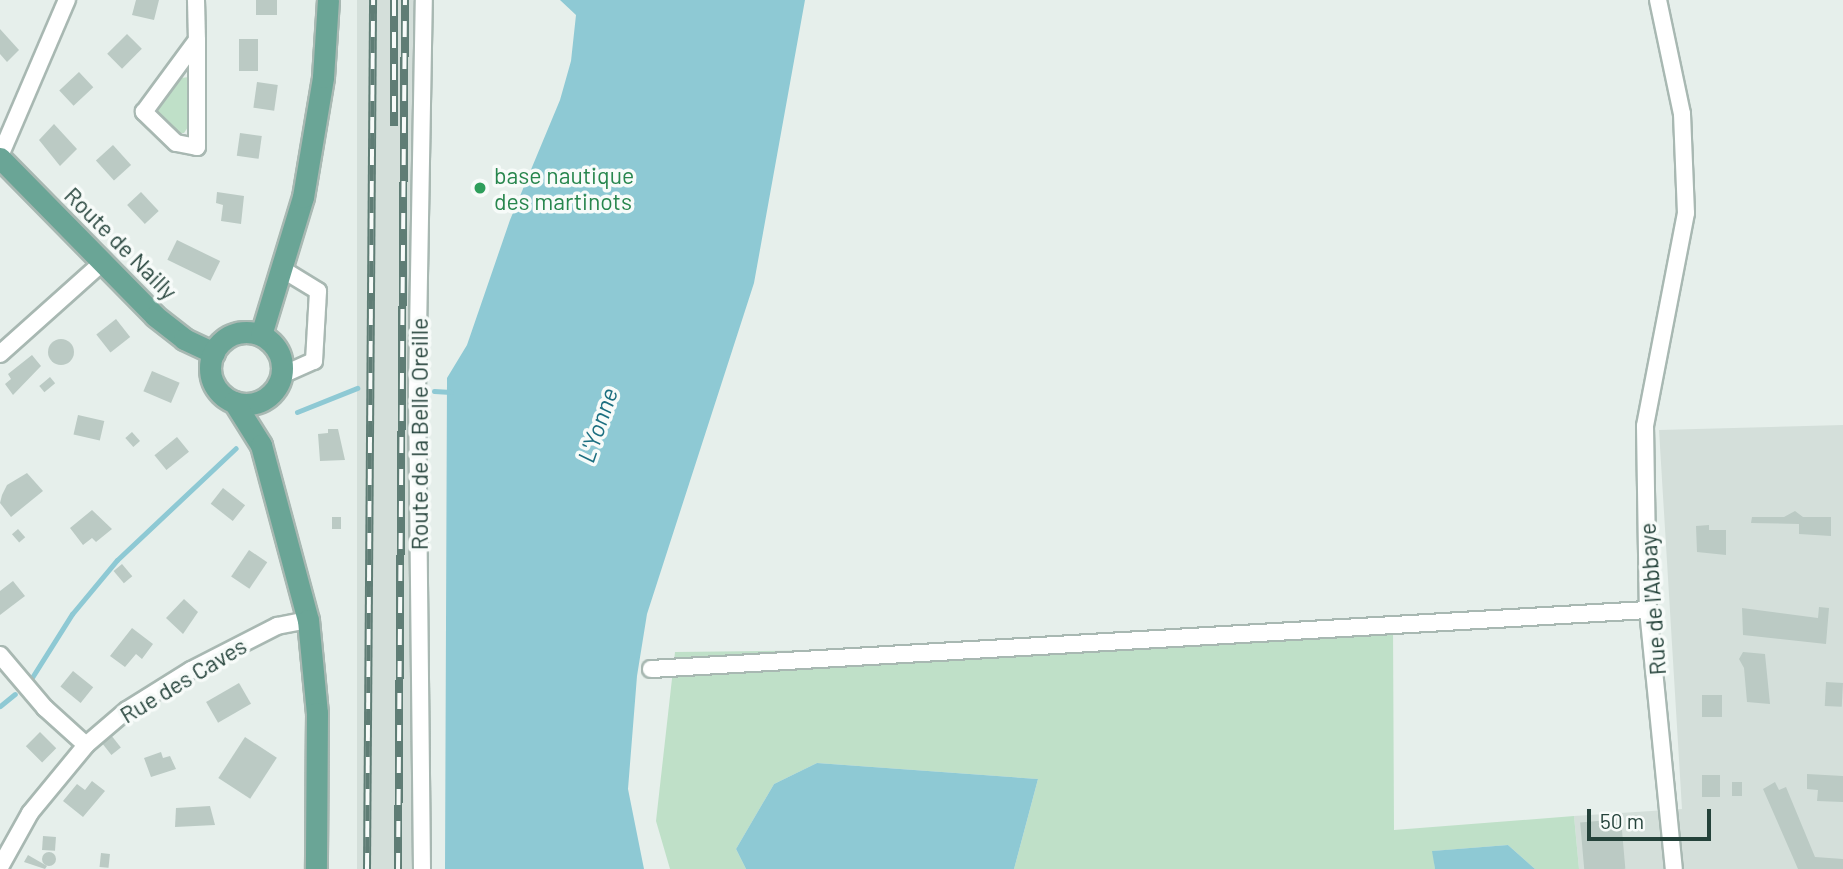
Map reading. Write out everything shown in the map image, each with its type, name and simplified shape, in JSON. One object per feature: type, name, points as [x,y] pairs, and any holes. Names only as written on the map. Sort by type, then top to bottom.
[{"type":"main road","points":[[261,335],[282,268],[315,134],[328,0]]},
{"type":"main road","name":"Route de Nailly","points":[[0,157],[174,332],[214,353]]},
{"type":"main road","points":[[261,445],[269,396],[282,375],[278,351],[261,335],[229,337],[214,353],[211,377],[224,397],[234,402],[258,402],[269,396]]},
{"type":"main road","points":[[234,402],[261,445],[308,620],[317,713],[316,869]]},
{"type":"street","points":[[0,157],[67,0]]},
{"type":"street","points":[[196,0],[197,40],[197,147],[176,143],[144,113],[197,40]]},
{"type":"street","name":"Route de la Belle Oreille","points":[[422,869],[417,390],[424,0]]},
{"type":"street","name":"Rue de l'Abbaye","points":[[1658,0],[1682,114],[1686,213],[1645,426],[1648,610],[1674,869]]},
{"type":"street","points":[[0,354],[103,262]]},
{"type":"street","points":[[282,268],[318,292],[314,361],[282,375]]},
{"type":"street","points":[[651,669],[1648,610]]},
{"type":"street","name":"Rue des Caves","points":[[2,866],[30,813],[86,745],[127,710],[191,670],[277,626],[308,620]]},
{"type":"street","points":[[0,655],[45,708],[86,745]]},
{"type":"shaded area","points":[[357,0],[416,0],[416,869],[357,869]]},
{"type":"shaded area","points":[[1843,425],[1843,869],[1579,869],[1574,816],[1682,809],[1659,430]]},
{"type":"green space","points":[[189,77],[192,121],[184,133],[174,133],[157,118],[158,103],[181,78]]},
{"type":"green space","points":[[1393,625],[1394,830],[1574,816],[1579,869],[1535,869],[1508,845],[1433,851],[1435,869],[1014,869],[1038,779],[817,763],[774,784],[736,849],[746,869],[670,869],[656,821],[675,652],[840,650]]},
{"type":"water","name":"L'Yonne","points":[[560,0],[805,0],[754,283],[647,614],[637,676],[628,789],[644,869],[445,869],[447,378],[467,345],[510,220],[560,100],[571,61],[576,15]]},
{"type":"water","points":[[817,763],[1038,779],[1014,869],[746,869],[736,849],[774,784]]},
{"type":"water","points":[[1508,845],[1535,869],[1435,869],[1432,851]]},
{"type":"building","points":[[136,0],[159,0],[154,20],[132,15]]},
{"type":"building","points":[[256,0],[277,0],[277,15],[256,15]]},
{"type":"building","points":[[0,29],[19,50],[7,62],[0,54]]},
{"type":"building","points":[[127,34],[142,49],[122,69],[107,54]]},
{"type":"building","points":[[239,39],[258,39],[258,71],[239,71]]},
{"type":"building","points":[[79,72],[93,87],[74,106],[59,90]]},
{"type":"building","points":[[257,82],[278,85],[274,111],[253,108]]},
{"type":"building","points":[[54,124],[77,149],[60,166],[39,140]]},
{"type":"building","points":[[240,133],[262,136],[259,159],[237,156]]},
{"type":"building","points":[[113,145],[131,165],[114,180],[96,160]]},
{"type":"building","points":[[141,192],[159,211],[145,224],[127,205]]},
{"type":"building","points":[[217,192],[244,196],[241,224],[221,221],[223,205],[216,203]]},
{"type":"building","points":[[177,240],[220,261],[210,281],[167,260]]},
{"type":"building","points":[[116,319],[130,337],[110,353],[96,334]]},
{"type":"building","points":[[61,339],[70,343],[74,352],[70,361],[61,365],[52,361],[48,352],[52,343]]},
{"type":"building","points":[[32,355],[41,366],[13,395],[5,384],[11,379],[8,374]]},
{"type":"building","points":[[152,371],[180,383],[171,403],[143,391]]},
{"type":"building","points":[[50,377],[55,383],[44,392],[39,386]]},
{"type":"building","points":[[78,415],[104,421],[100,441],[74,434]]},
{"type":"building","points":[[328,429],[338,429],[345,460],[320,461],[318,434],[328,433]]},
{"type":"building","points":[[132,432],[140,441],[133,447],[125,438]]},
{"type":"building","points":[[177,437],[189,452],[166,470],[154,455]]},
{"type":"building","points":[[27,473],[43,491],[11,517],[0,503],[2,495],[7,485]]},
{"type":"building","points":[[223,488],[245,505],[233,521],[211,504]]},
{"type":"building","points":[[92,510],[112,529],[96,542],[92,538],[83,545],[70,528]]},
{"type":"building","points":[[1795,511],[1803,517],[1831,517],[1831,536],[1799,534],[1799,524],[1751,523],[1752,517],[1784,517]]},
{"type":"building","points":[[332,517],[341,517],[341,529],[332,529]]},
{"type":"building","points":[[1709,525],[1709,530],[1726,530],[1726,555],[1697,552],[1696,526]]},
{"type":"building","points":[[18,529],[25,537],[19,543],[12,534]]},
{"type":"building","points":[[249,550],[267,562],[249,589],[231,577]]},
{"type":"building","points":[[122,564],[132,576],[124,583],[114,571]]},
{"type":"building","points":[[13,581],[25,596],[0,615],[0,591]]},
{"type":"building","points":[[184,599],[198,612],[183,634],[166,618]]},
{"type":"building","points":[[1819,607],[1829,608],[1826,644],[1743,635],[1742,608],[1818,618]]},
{"type":"building","points":[[132,628],[153,644],[142,659],[136,654],[125,667],[110,656]]},
{"type":"building","points":[[1743,652],[1765,654],[1770,704],[1747,702],[1744,668],[1739,659]]},
{"type":"building","points":[[73,671],[93,687],[81,703],[60,687]]},
{"type":"building","points":[[1826,682],[1843,683],[1842,707],[1825,706]]},
{"type":"building","points":[[239,683],[251,704],[218,723],[206,702]]},
{"type":"building","points":[[1702,695],[1722,695],[1722,717],[1702,717]]},
{"type":"building","points":[[40,732],[56,748],[42,762],[26,746]]},
{"type":"building","points":[[111,735],[121,748],[111,755],[102,742]]},
{"type":"building","points":[[245,737],[277,758],[250,799],[218,778]]},
{"type":"building","points":[[161,752],[163,758],[170,756],[176,769],[151,777],[144,758]]},
{"type":"building","points":[[1807,774],[1843,776],[1843,802],[1817,801],[1818,790],[1807,789]]},
{"type":"building","points":[[1702,775],[1720,775],[1720,797],[1702,797]]},
{"type":"building","points":[[92,781],[105,791],[83,817],[63,801],[77,784],[85,790]]},
{"type":"building","points":[[1732,782],[1742,782],[1742,796],[1732,796]]},
{"type":"building","points":[[1775,782],[1779,790],[1786,787],[1815,857],[1843,859],[1843,869],[1798,869],[1763,789]]},
{"type":"building","points":[[210,806],[215,825],[175,827],[176,808]]},
{"type":"building","points":[[1621,819],[1625,869],[1584,869],[1580,823]]},
{"type":"building","points":[[43,836],[56,837],[55,851],[42,850]]},
{"type":"building","points":[[46,852],[52,852],[56,859],[52,866],[46,866],[42,862],[42,856]]},
{"type":"building","points":[[101,853],[110,854],[108,868],[100,867]]},
{"type":"building","points":[[28,855],[47,866],[45,869],[24,862]]},
{"type":"waterway","points":[[297,412],[357,388]]},
{"type":"waterway","points":[[434,391],[451,392]]},
{"type":"waterway","points":[[31,679],[72,614],[117,560],[236,448]]},
{"type":"waterway","points":[[0,706],[15,694]]},
{"type":"railway","points":[[367,869],[373,0]]},
{"type":"railway","points":[[394,0],[394,126]]},
{"type":"railway","points":[[398,869],[405,0]]},
{"type":"place","name":"base nautique des martinots","points":[[480,188]]}]
